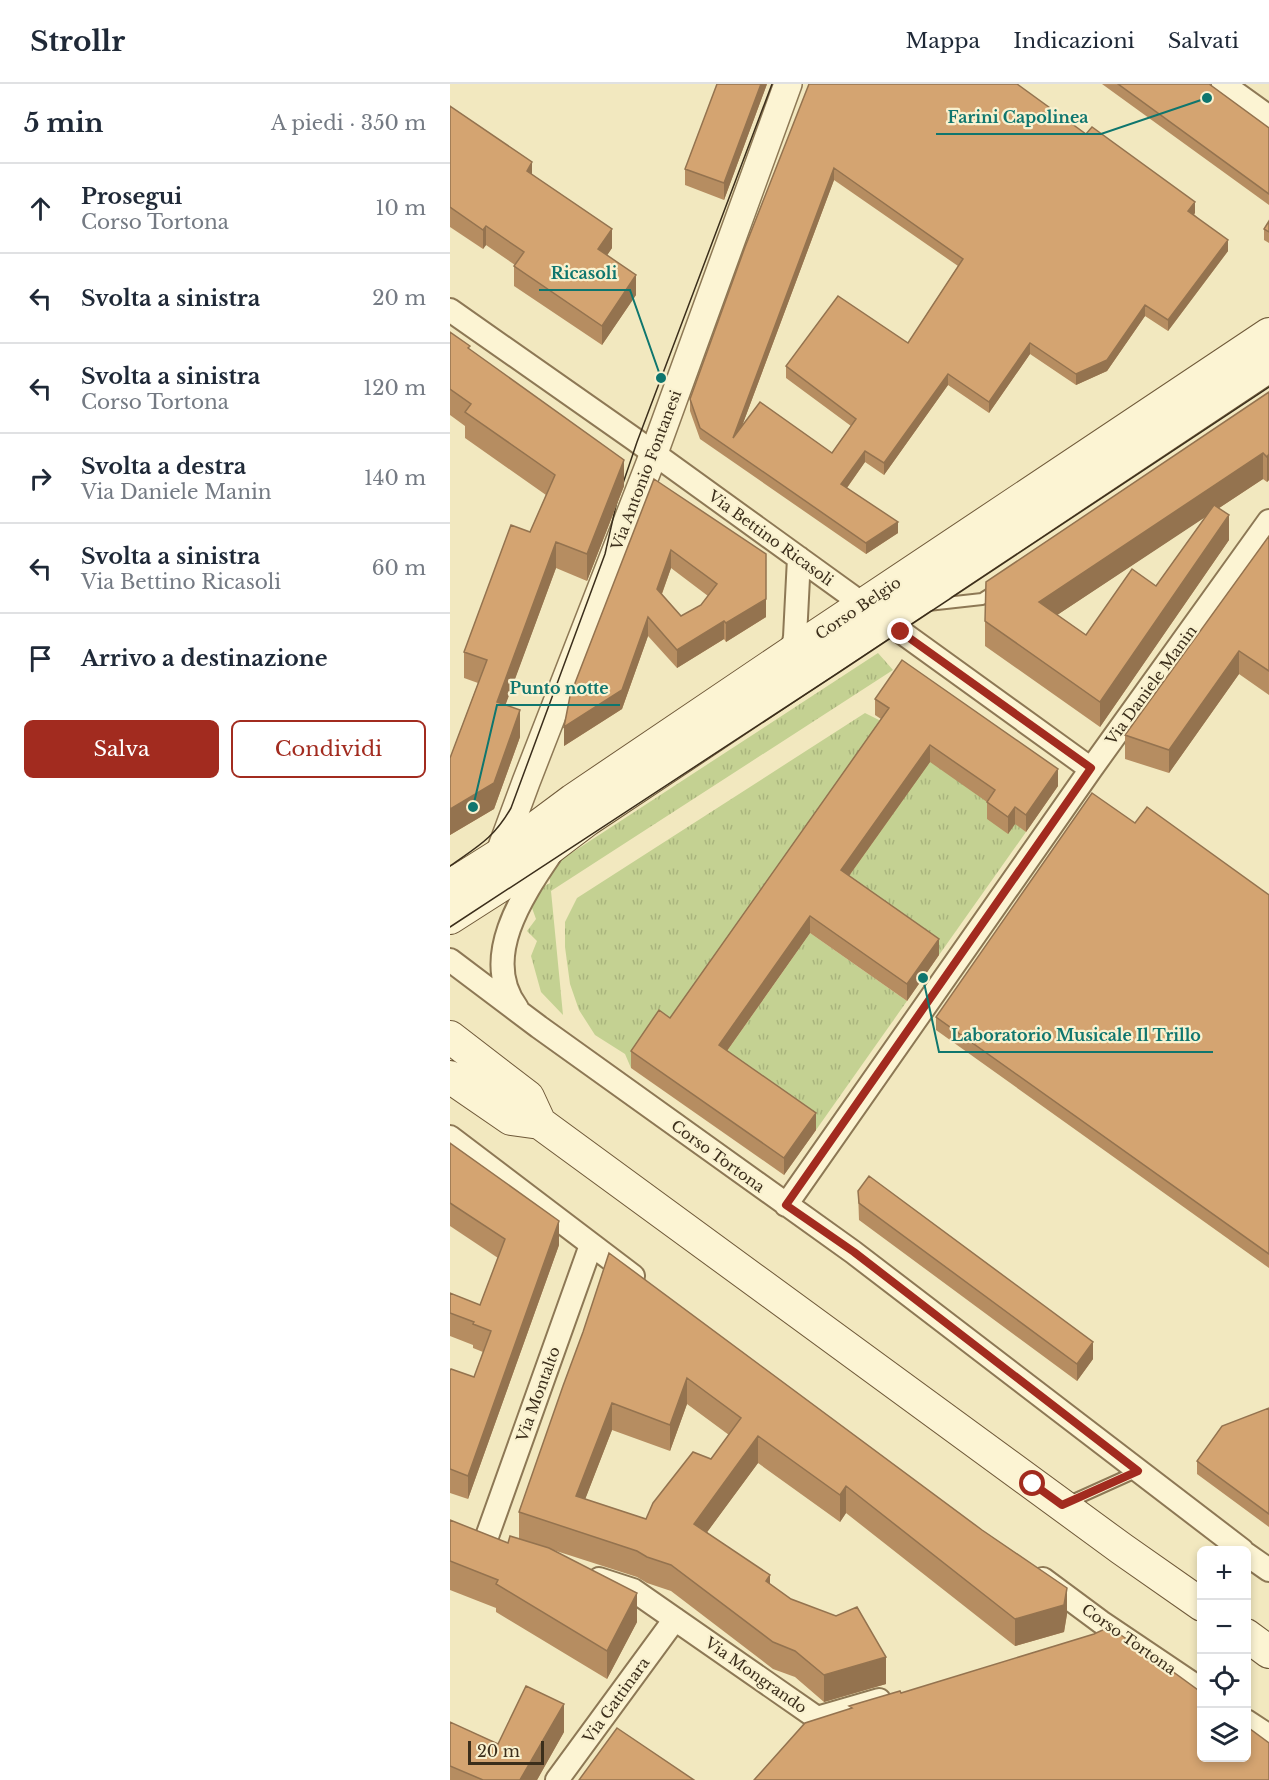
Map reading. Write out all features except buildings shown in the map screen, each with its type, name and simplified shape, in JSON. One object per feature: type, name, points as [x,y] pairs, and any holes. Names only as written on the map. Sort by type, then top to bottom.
[{"type":"main road","name":"Corso Belgio","points":[[450,918],[500,886],[587,819],[885,611],[1269,334]]},
{"type":"main road","name":"Corso Belgio","points":[[450,886],[499,855],[573,800],[792,652],[885,611],[1269,366]]},
{"type":"main road","points":[[450,1037],[528,1097],[540,1123]]},
{"type":"main road","points":[[450,1077],[511,1119],[540,1123],[1062,1505],[1192,1594]]},
{"type":"main road","points":[[1251,1639],[1269,1652]]},
{"type":"street","name":"Via Antonio Fontanesi","points":[[499,855],[654,453],[788,84]]},
{"type":"street","points":[[1223,84],[1269,117]]},
{"type":"street","name":"Via Bettino Ricasoli","points":[[450,310],[799,558],[885,611],[1091,768]]},
{"type":"street","name":"Via Daniele Manin","points":[[786,1205],[1091,768],[1269,521]]},
{"type":"street","points":[[792,652],[795,637],[799,558]]},
{"type":"street","points":[[522,1014],[512,1000],[504,978],[505,946],[519,902],[562,839]]},
{"type":"street","name":"Corso Tortona","points":[[450,960],[854,1252],[1236,1546]]},
{"type":"street","points":[[450,1137],[649,1288]]},
{"type":"street","name":"Via Montalto","points":[[486,1542],[591,1245]]},
{"type":"street","name":"Corso Tortona","points":[[1251,1557],[1269,1570]]},
{"type":"street","name":"Corso Tortona","points":[[1024,1565],[1096,1630],[1197,1687]]},
{"type":"street","name":"Via Mongrando","points":[[580,1573],[633,1590],[817,1718],[897,1695]]},
{"type":"street","name":"Via Gattinara","points":[[557,1780],[675,1619]]},
{"type":"street","points":[[1251,1724],[1269,1736]]},
{"type":"lane","name":"Corso Belgio","points":[[885,611],[982,599],[1005,584]]},
{"type":"lane","points":[[1062,1505],[1138,1471]]},
{"type":"green space","points":[[878,653],[893,670],[551,891],[563,1015],[541,992],[531,956],[537,941],[527,931],[536,919],[532,908],[537,890],[550,883],[550,867]]},
{"type":"green space","points":[[865,713],[889,725],[670,1035],[631,1068],[625,1054],[595,1035],[579,1010],[570,984],[565,947],[565,922],[577,898]]},
{"type":"green space","points":[[933,757],[1026,832],[939,955],[841,887]]},
{"type":"green space","points":[[810,933],[907,1001],[816,1130],[715,1068]]},
{"type":"tram line","points":[[450,866],[491,835],[511,808],[605,554],[617,501],[637,442],[772,84]]},
{"type":"tram line","points":[[450,927],[1269,387]]},
{"type":"place","name":"Farini Capolinea","points":[[1207,98]]},
{"type":"place","name":"Ricasoli","points":[[661,378]]},
{"type":"place","name":"Punto notte","points":[[473,807]]},
{"type":"place","name":"Laboratorio Musicale Il Trillo","points":[[923,978]]},
{"type":"route","points":[[901,632],[1091,768],[817,1164],[786,1205],[854,1252],[1138,1471],[1062,1505],[1033,1484]]}]
